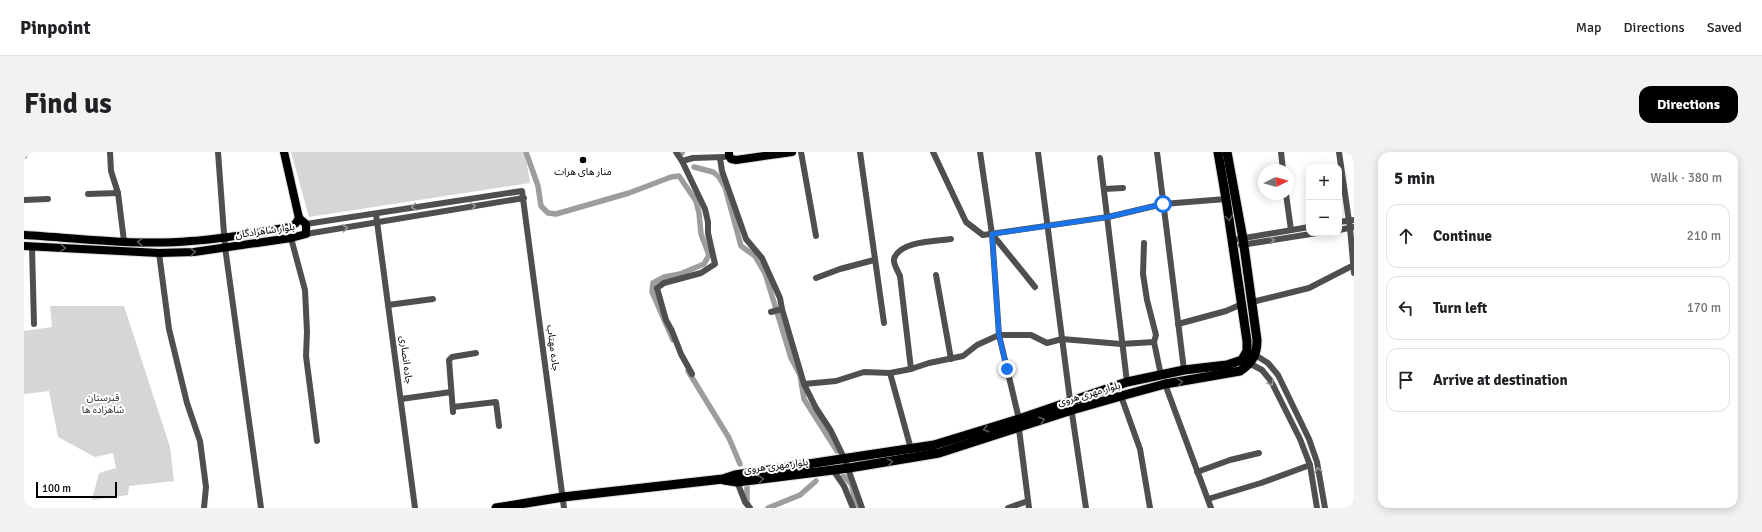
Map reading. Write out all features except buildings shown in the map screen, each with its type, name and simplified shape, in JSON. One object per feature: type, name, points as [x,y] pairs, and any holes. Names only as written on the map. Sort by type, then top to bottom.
[{"type":"highway","points":[[1218,152],[1247,340],[1246,351],[1242,360]]},
{"type":"highway","points":[[1227,152],[1243,242],[1257,340],[1256,355],[1250,364]]},
{"type":"highway","name":"بلوار مهری هروی","points":[[496,508],[563,497],[723,479],[833,470],[847,464],[934,445],[1019,419],[1070,400],[1127,382],[1184,370],[1227,365],[1242,360]]},
{"type":"highway","name":"بلوار مهری هروی","points":[[736,479],[939,453],[1072,410],[1165,384],[1240,371],[1250,364]]},
{"type":"main road","points":[[284,152],[299,218]]},
{"type":"main road","points":[[729,154],[731,160],[736,160],[792,152]]},
{"type":"main road","name":"بلوار شاهزادگان","points":[[24,235],[124,241],[172,242],[224,237],[291,227],[299,218],[306,224],[306,234],[292,238],[194,252],[159,253],[28,247]]},
{"type":"street","points":[[24,156],[25,152]]},
{"type":"street","points":[[110,152],[112,171],[118,193],[124,241]]},
{"type":"street","points":[[218,152],[225,247],[261,508]]},
{"type":"street","points":[[676,152],[682,161],[705,209],[708,222],[708,233],[715,264],[701,273],[664,283],[657,288],[666,320],[672,330],[681,354],[692,374]]},
{"type":"street","points":[[688,152],[693,158]]},
{"type":"street","points":[[801,152],[816,236]]},
{"type":"street","points":[[860,152],[884,323]]},
{"type":"street","points":[[934,152],[966,222],[983,235],[1048,227],[1108,217],[1163,204],[1226,199]]},
{"type":"street","points":[[980,152],[992,234],[999,335],[1019,419]]},
{"type":"street","points":[[1038,152],[1070,400],[1086,508]]},
{"type":"street","points":[[1157,152],[1184,370]]},
{"type":"street","points":[[1281,152],[1282,164]]},
{"type":"street","points":[[1339,152],[1352,228],[1354,274]]},
{"type":"street","points":[[682,161],[693,158],[720,158],[729,154]]},
{"type":"street","points":[[720,158],[722,171],[746,239],[762,258],[780,298],[804,384],[816,408],[831,431],[847,464],[862,508]]},
{"type":"street","points":[[1100,158],[1127,382]]},
{"type":"street","points":[[1104,189],[1123,188]]},
{"type":"street","points":[[88,194],[118,193]]},
{"type":"street","points":[[306,224],[523,195]]},
{"type":"street","points":[[306,234],[523,195]]},
{"type":"street","name":"جاده مهتاب","points":[[523,195],[564,508]]},
{"type":"street","points":[[24,200],[48,199]]},
{"type":"street","points":[[1287,200],[1291,230]]},
{"type":"street","name":"جاده انصاری","points":[[376,214],[415,508]]},
{"type":"street","points":[[1243,242],[1306,228]]},
{"type":"street","points":[[1342,230],[1352,228]]},
{"type":"street","points":[[992,234],[1034,287]]},
{"type":"street","points":[[1233,243],[1306,234]]},
{"type":"street","points":[[292,238],[305,290],[307,332],[306,356],[317,441]]},
{"type":"street","points":[[911,369],[900,276],[894,263],[894,258],[904,247],[913,244],[951,239]]},
{"type":"street","points":[[1144,243],[1143,274],[1147,300],[1156,335],[1154,342],[1161,375]]},
{"type":"street","points":[[28,247],[34,324]]},
{"type":"street","points":[[159,253],[169,329],[187,403],[200,441],[206,487],[204,508]]},
{"type":"street","points":[[816,278],[840,269],[874,260]]},
{"type":"street","points":[[1252,302],[1309,288],[1353,266]]},
{"type":"street","points":[[936,275],[951,359]]},
{"type":"street","points":[[388,305],[433,299]]},
{"type":"street","points":[[1178,324],[1226,311],[1242,304]]},
{"type":"street","points":[[772,312],[782,309]]},
{"type":"street","points":[[804,384],[836,381],[864,372],[890,373],[963,356],[977,345],[999,335],[1032,335],[1047,342],[1062,339],[1122,344],[1154,342]]},
{"type":"street","points":[[1246,351],[1256,355],[1268,363],[1278,375],[1309,439],[1316,462],[1325,508]]},
{"type":"street","points":[[476,353],[452,357],[449,360],[453,409],[496,402],[499,426]]},
{"type":"street","points":[[1242,360],[1262,370],[1271,381],[1300,439],[1310,465],[1317,508]]},
{"type":"street","points":[[890,373],[911,449]]},
{"type":"street","points":[[1165,384],[1211,508]]},
{"type":"street","points":[[401,399],[451,392]]},
{"type":"street","points":[[1121,396],[1140,450],[1150,508]]},
{"type":"street","points":[[1008,508],[1029,505],[1018,428]]},
{"type":"street","points":[[1197,472],[1230,460],[1259,453]]},
{"type":"street","points":[[1208,499],[1261,484],[1310,465]]},
{"type":"street","points":[[833,470],[844,486],[853,508]]},
{"type":"street","points":[[736,479],[750,508]]},
{"type":"green space","points":[[291,152],[523,152],[526,159],[530,183],[309,217]]},
{"type":"green space","name":"قبرستان شاهزاده ها","points":[[50,306],[124,306],[170,447],[174,481],[129,486],[128,495],[92,500],[99,473],[116,468],[113,453],[95,457],[58,437],[49,391],[24,394],[24,331],[52,327]]},
{"type":"waterway","points":[[526,152],[538,186],[541,206],[548,213],[556,214],[629,193],[671,177],[679,176],[696,201],[701,234],[709,255],[704,264],[680,274],[664,277],[653,283],[652,292],[673,340]]},
{"type":"waterway","points":[[694,167],[713,172],[719,177],[725,187],[741,246],[755,256],[765,273],[791,358],[800,375],[804,399],[837,451]]},
{"type":"waterway","points":[[688,371],[729,438],[740,464]]},
{"type":"waterway","points":[[843,475],[852,485]]},
{"type":"waterway","points":[[768,508],[800,495],[816,481]]},
{"type":"waterway","points":[[747,487],[748,504]]},
{"type":"waterway","points":[[852,487],[857,508]]},
{"type":"place","name":"منار های هرات","points":[[583,160]]},
{"type":"route","points":[[1007,369],[999,335],[992,234],[1108,217],[1163,204]]}]
